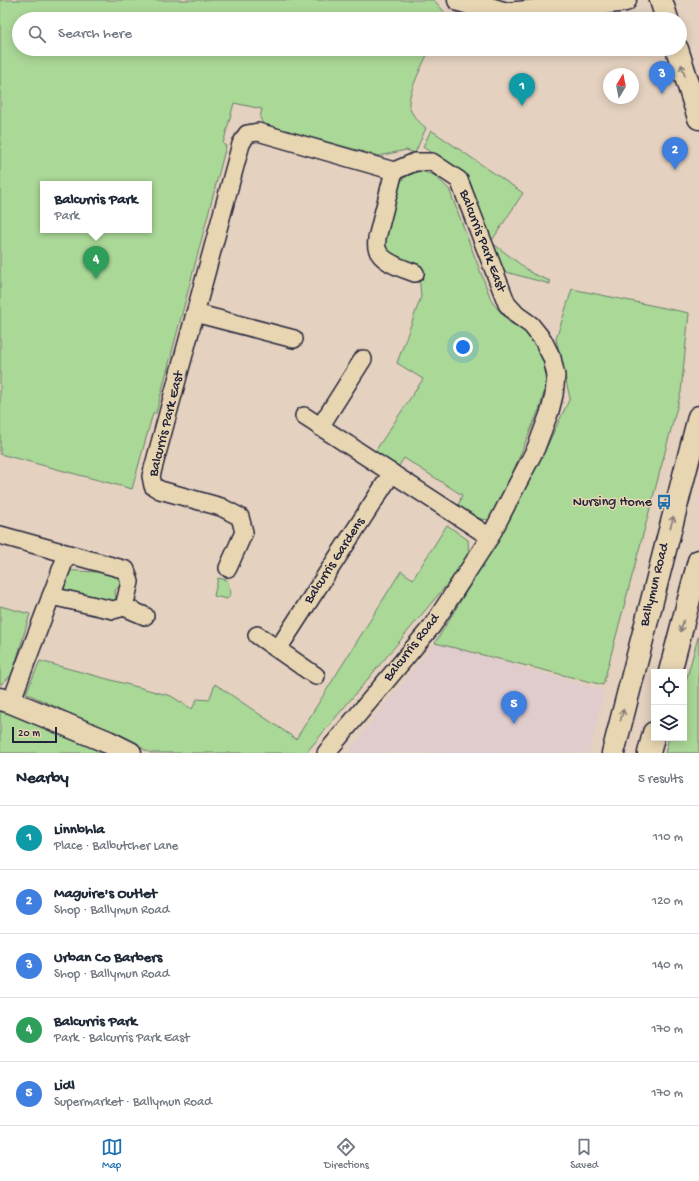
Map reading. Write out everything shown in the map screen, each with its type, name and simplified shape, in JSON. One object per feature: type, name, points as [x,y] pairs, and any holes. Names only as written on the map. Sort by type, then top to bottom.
[{"type":"main road","points":[[459,0],[499,12]]},
{"type":"main road","points":[[526,12],[625,0]]},
{"type":"main road","points":[[661,0],[665,12]]},
{"type":"main road","points":[[679,56],[699,118]]},
{"type":"main road","name":"Ballymun Road","points":[[613,753],[699,417]]},
{"type":"main road","points":[[671,669],[699,562]]},
{"type":"main road","points":[[5,700],[108,742],[130,753]]},
{"type":"main road","points":[[649,753],[652,741]]},
{"type":"street","name":"Balcurris Park East","points":[[228,568],[244,532],[240,517],[221,507],[160,490],[152,486],[151,476],[241,144],[247,134],[258,132],[394,171],[415,162],[432,162],[459,180],[507,304],[517,315],[531,325],[543,340],[552,358],[556,376],[554,395],[550,411],[536,448],[490,537]]},
{"type":"street","points":[[394,171],[377,238],[377,249],[383,257],[396,266],[415,273]]},
{"type":"street","points":[[195,313],[294,339]]},
{"type":"street","points":[[320,427],[363,359]]},
{"type":"street","points":[[304,416],[490,537]]},
{"type":"street","name":"Balcurris Gardens","points":[[278,649],[392,473]]},
{"type":"street","points":[[0,535],[126,570],[130,582],[124,607]]},
{"type":"street","name":"Balcurris Road","points":[[326,753],[432,626],[490,537]]},
{"type":"street","points":[[5,700],[51,596],[67,554]]},
{"type":"street","points":[[51,596],[113,610],[124,607],[144,616]]},
{"type":"street","points":[[257,635],[316,676]]},
{"type":"shaded area","points":[[435,643],[604,690],[589,753],[349,753],[366,728]]},
{"type":"green space","points":[[0,0],[434,0],[444,12],[12,12],[12,56],[427,56],[409,100],[409,105],[413,115],[426,128],[415,153],[406,150],[379,156],[263,124],[260,118],[262,109],[234,103],[223,144],[226,146],[156,413],[153,413],[132,489],[0,454]]},
{"type":"green space","points":[[431,130],[523,193],[491,241],[469,179],[423,147]]},
{"type":"green space","points":[[420,171],[434,175],[449,189],[492,302],[509,322],[537,339],[548,374],[541,405],[495,515],[488,520],[475,518],[458,506],[462,495],[404,458],[395,472],[372,456],[423,379],[397,363],[421,297],[419,274],[396,267],[383,244],[399,183],[407,176]]},
{"type":"green space","points":[[492,243],[533,274],[550,281],[550,284],[502,271]]},
{"type":"green space","points":[[572,289],[689,313],[681,392],[603,685],[435,643],[480,569],[538,465],[570,398],[556,339]]},
{"type":"green space","points":[[447,525],[468,540],[469,558],[306,753],[150,753],[135,744],[26,693],[40,661],[171,696],[192,709],[197,699],[209,700],[215,684],[296,739],[401,571],[413,579]]},
{"type":"green space","points":[[60,570],[114,573],[122,584],[115,590],[116,604],[56,587]]},
{"type":"green space","points":[[218,578],[227,580],[231,593],[227,599],[214,596]]},
{"type":"green space","points":[[0,606],[30,614],[12,675],[0,685]]},
{"type":"green space","points":[[699,634],[699,753],[665,753],[668,741],[687,741],[687,677]]},
{"type":"green space","points":[[0,699],[108,745],[103,753],[0,753]]},
{"type":"place","name":"Urban Co Barbers","points":[[662,94]]},
{"type":"place","name":"Linnbhla","points":[[522,106]]},
{"type":"place","name":"Maguire's Outlet","points":[[675,170]]},
{"type":"place","name":"Balcurris Park","points":[[96,279]]},
{"type":"place","name":"Nursing Home","points":[[664,502]]},
{"type":"place","name":"Lidl","points":[[514,724]]}]
